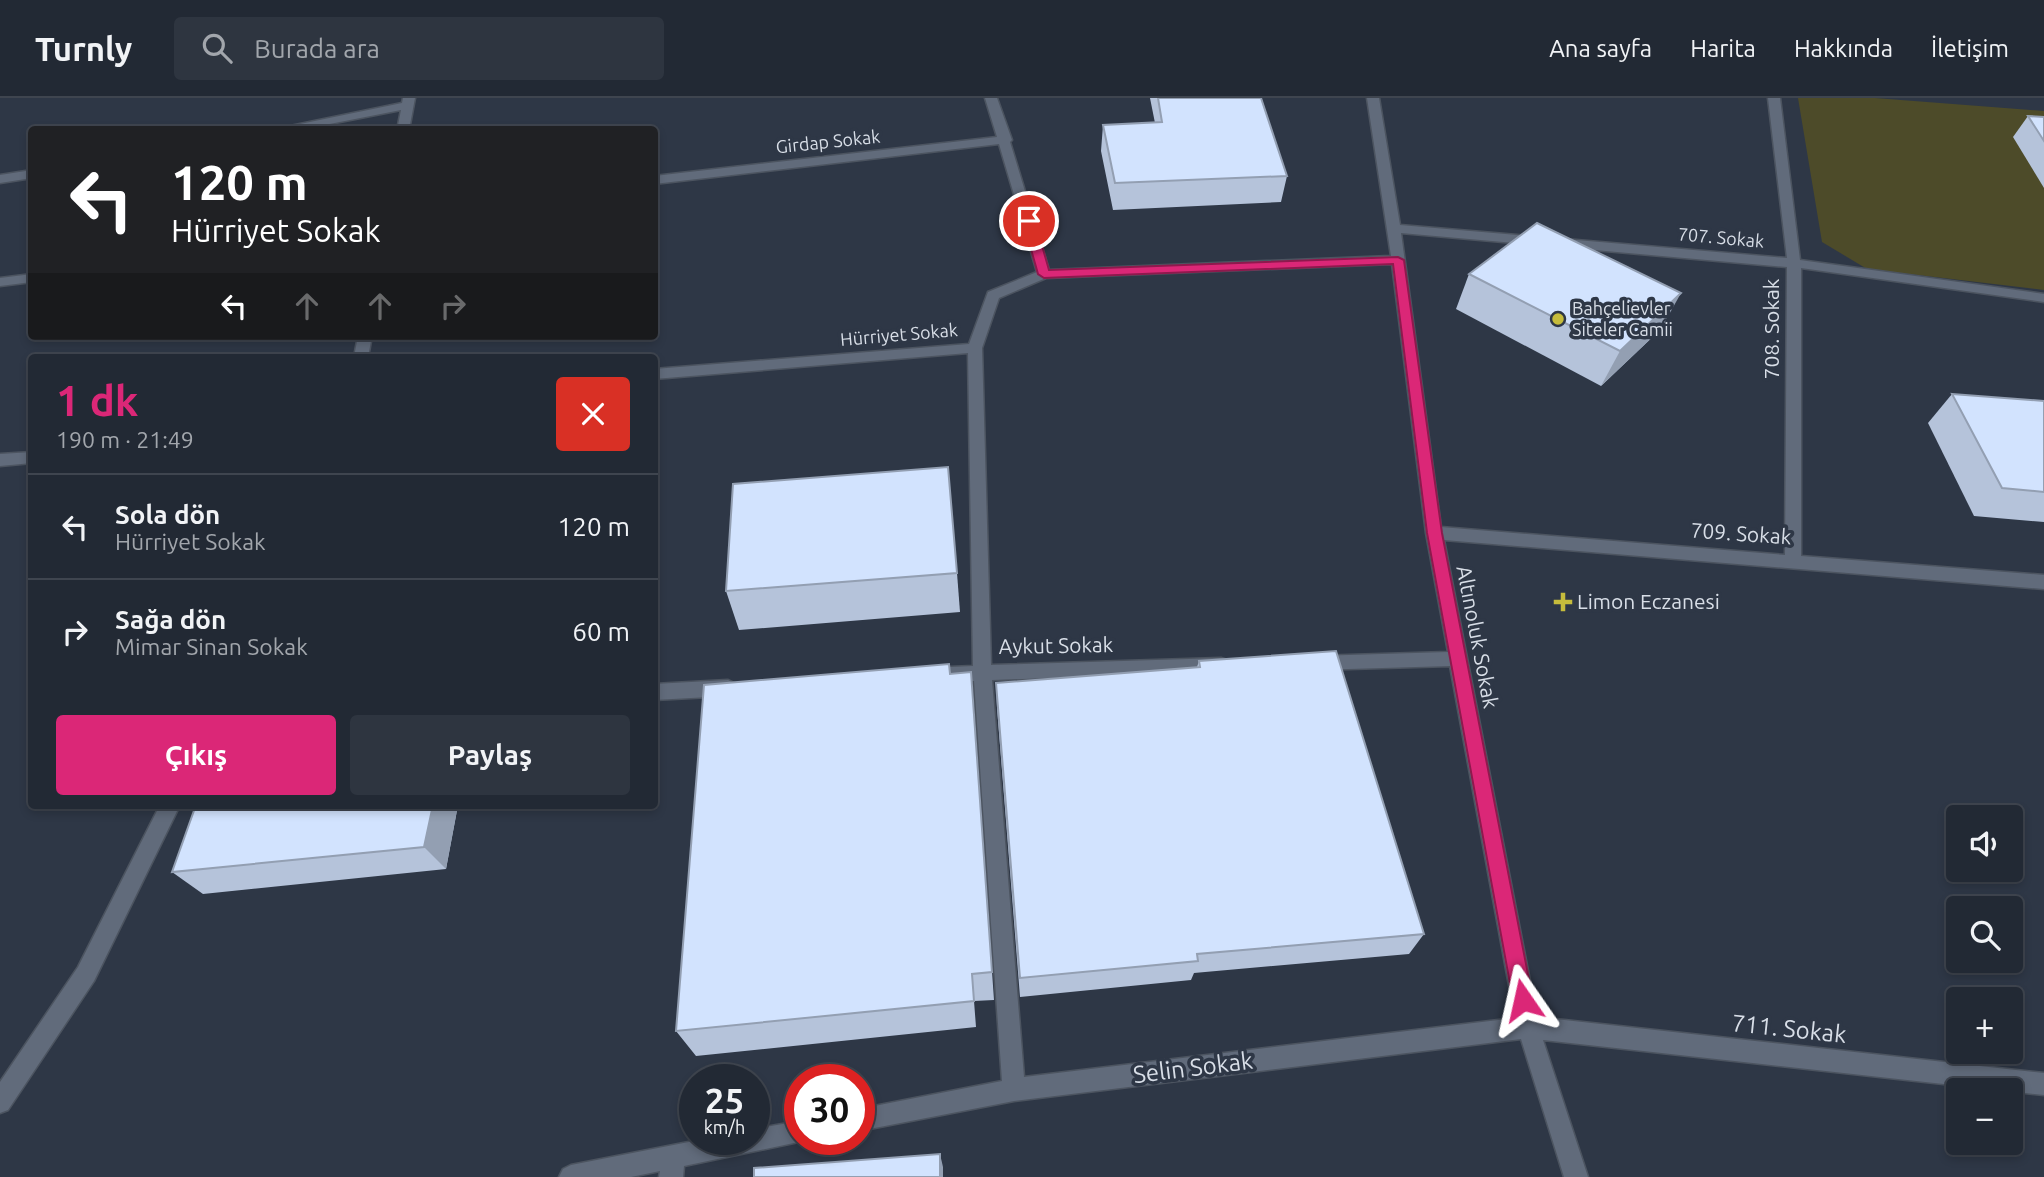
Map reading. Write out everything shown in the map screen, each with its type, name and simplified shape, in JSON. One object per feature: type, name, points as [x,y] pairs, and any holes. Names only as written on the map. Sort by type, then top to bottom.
[{"type":"street","points":[[991,98],[1006,140],[1044,274]]},
{"type":"street","name":"Altınoluk Sokak","points":[[1373,98],[1394,228],[1434,533],[1528,1027],[1576,1177]]},
{"type":"street","name":"708. Sokak","points":[[1774,98],[1794,263],[1793,561]]},
{"type":"street","points":[[296,126],[408,102],[404,126]]},
{"type":"street","name":"Girdap Sokak","points":[[658,180],[1006,140]]},
{"type":"street","points":[[0,179],[28,175]]},
{"type":"street","name":"707. Sokak","points":[[1394,228],[1794,263],[2044,298]]},
{"type":"street","name":"Hürriyet Sokak","points":[[658,374],[975,348],[993,295],[1044,274],[1398,260]]},
{"type":"street","points":[[0,282],[28,278]]},
{"type":"street","points":[[975,348],[982,671],[1014,1090]]},
{"type":"street","points":[[0,460],[28,457]]},
{"type":"street","name":"709. Sokak","points":[[1434,533],[2044,582]]},
{"type":"street","points":[[1295,663],[1458,659]]},
{"type":"street","name":"Aykut Sokak","points":[[914,675],[1241,665]]},
{"type":"street","points":[[658,692],[750,686]]},
{"type":"street","points":[[0,1102],[86,974],[168,809]]},
{"type":"street","name":"711. Sokak","points":[[1528,1027],[2044,1084]]},
{"type":"street","name":"Selin Sokak","points":[[875,1117],[1014,1090],[1528,1027]]},
{"type":"street","points":[[571,1177],[672,1167],[784,1136]]},
{"type":"shaded area","points":[[1798,98],[1875,98],[2044,111],[2044,290],[1867,269],[1822,242]]},
{"type":"building","points":[[1158,98],[1261,98],[1287,176],[1115,183],[1103,125],[1162,122]]},
{"type":"building","points":[[2028,116],[2044,117],[2044,141]]},
{"type":"building","points":[[1537,223],[1681,293],[1620,351],[1469,274]]},
{"type":"building","points":[[1952,394],[2044,401],[2044,492],[2002,488]]},
{"type":"building","points":[[948,467],[957,573],[726,591],[733,484]]},
{"type":"building","points":[[1336,651],[1424,934],[1197,954],[1198,961],[1020,978],[996,683],[1200,667],[1199,661]]},
{"type":"building","points":[[949,664],[950,674],[971,672],[992,972],[972,974],[974,1001],[676,1031],[704,685]]},
{"type":"building","points":[[195,809],[432,809],[424,847],[172,872]]},
{"type":"building","points":[[940,1154],[940,1177],[754,1177],[754,1168]]},
{"type":"place","name":"Bahçelievler Siteler Camii","points":[[1558,319]]},
{"type":"place","name":"Limon Eczanesi","points":[[1563,602]]},
{"type":"route","points":[[1029,221],[1044,274],[1398,260],[1434,533],[1523,1000]]}]
